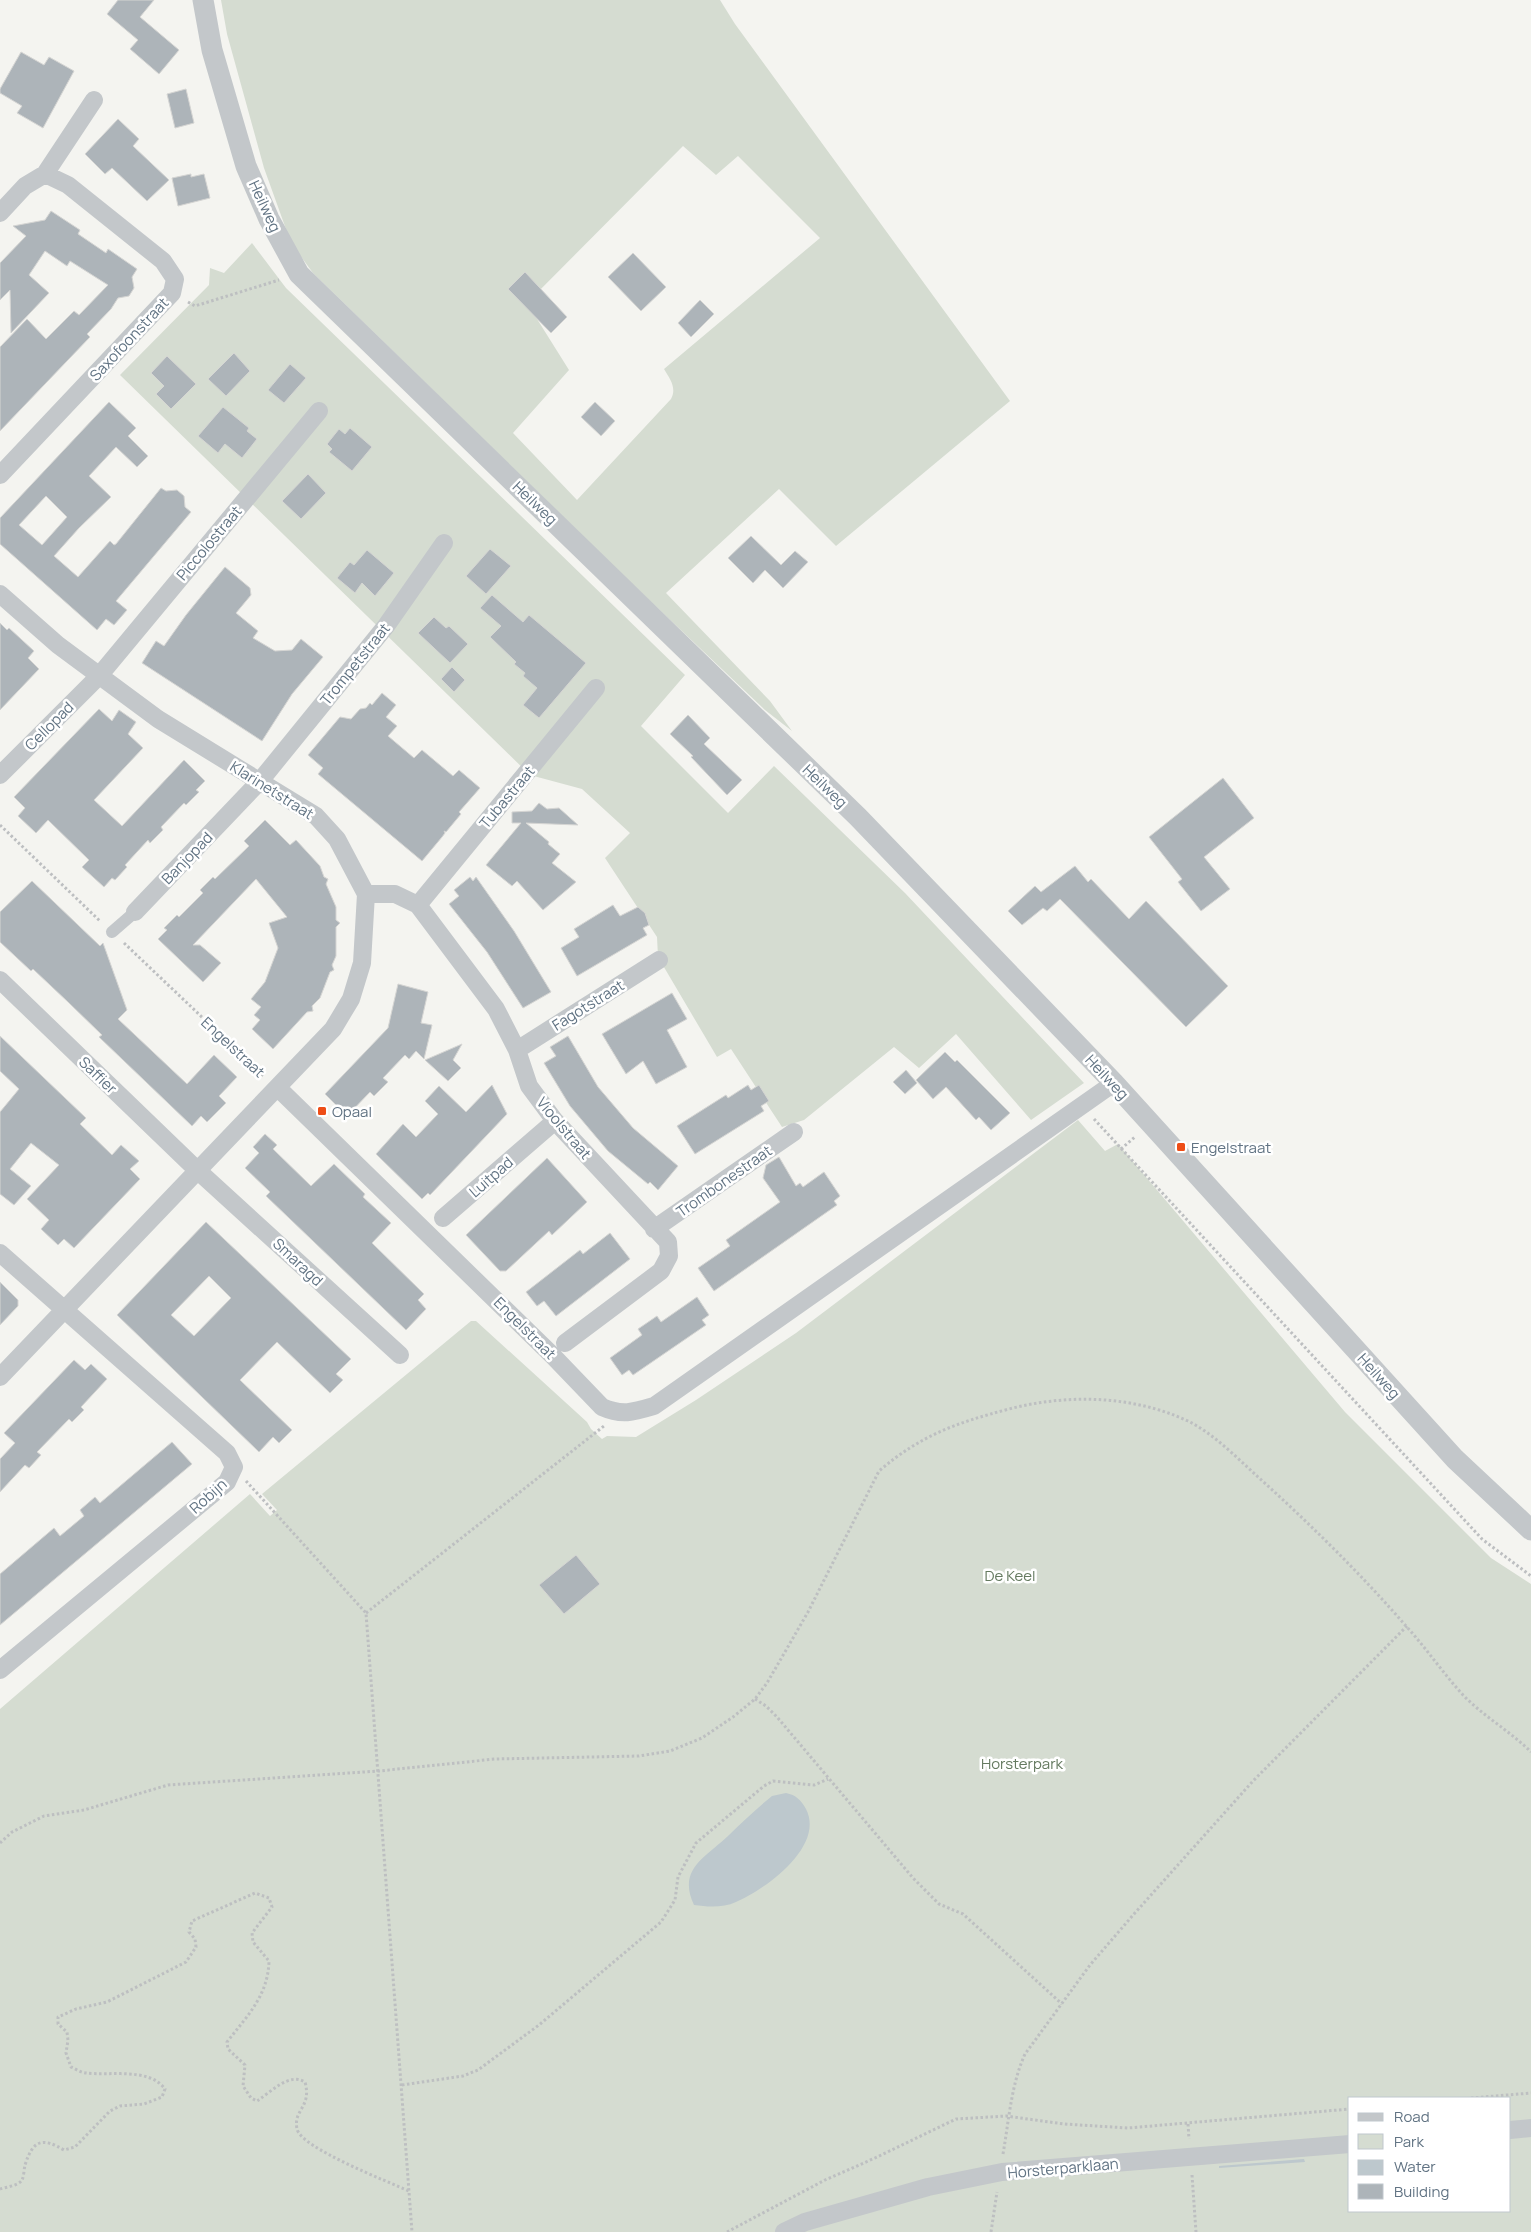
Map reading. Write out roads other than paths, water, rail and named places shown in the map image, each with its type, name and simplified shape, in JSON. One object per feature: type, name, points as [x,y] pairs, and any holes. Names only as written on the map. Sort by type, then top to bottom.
[{"type":"street","name":"Heilweg","points":[[203,0],[212,50],[246,166],[269,219],[299,274],[858,817],[1114,1083],[1455,1460],[1531,1530]]},
{"type":"street","points":[[0,213],[25,186],[45,174],[94,100]]},
{"type":"street","name":"Saxofoonstraat","points":[[0,475],[172,293],[175,279],[164,261],[68,184],[45,174]]},
{"type":"street","name":"Piccolostraat","points":[[99,676],[319,411]]},
{"type":"street","name":"Trompetstraat","points":[[260,782],[386,626],[444,542]]},
{"type":"street","name":"Klarinetstraat","points":[[0,594],[58,645],[158,719],[316,816],[337,839],[366,894]]},
{"type":"street","name":"Cellopad","points":[[0,775],[99,676]]},
{"type":"street","name":"Tubastraat","points":[[418,905],[596,688]]},
{"type":"street","name":"Banjopad","points":[[112,932],[135,912],[260,782]]},
{"type":"street","points":[[0,1377],[196,1169],[278,1088],[333,1029],[351,999],[362,963],[366,894]]},
{"type":"street","name":"Vioolstraat","points":[[366,894],[395,894],[418,905],[496,1009],[516,1050],[530,1086],[555,1121],[668,1242],[669,1256],[661,1271],[559,1349]]},
{"type":"street","name":"Fagotstraat","points":[[516,1050],[659,960]]},
{"type":"street","name":"Saffier","points":[[0,980],[196,1169]]},
{"type":"street","name":"Engelstraat","points":[[278,1088],[428,1234],[559,1349],[602,1408],[613,1412],[629,1414],[654,1406],[1114,1083]]},
{"type":"street","name":"Luitpad","points":[[428,1234],[443,1218],[555,1121]]},
{"type":"street","name":"Trombonestraat","points":[[654,1229],[794,1132]]},
{"type":"street","name":"Smaragd","points":[[196,1169],[400,1355]]},
{"type":"street","name":"Robijn","points":[[0,1252],[227,1453],[234,1467],[226,1482],[0,1670]]},
{"type":"street","points":[[1511,2130],[1531,2128]]},
{"type":"street","name":"Horsterparklaan","points":[[784,2232],[805,2222],[928,2187],[1000,2173],[1348,2144]]},
{"type":"water","points":[[786,1793],[798,1798],[802,1803],[810,1823],[807,1837],[800,1851],[789,1865],[762,1887],[736,1902],[715,1906],[694,1905],[689,1882],[691,1873],[696,1865],[772,1796]]},
{"type":"water","points":[[1304,2159],[1305,2162],[1219,2168],[1219,2166]]},
{"type":"place","name":"Opaal","points":[[322,1111]]},
{"type":"place","name":"Engelstraat","points":[[1181,1147]]},
{"type":"park label","name":"De Keel","points":[[1010,1575]]},
{"type":"park label","name":"Horsterpark","points":[[1022,1763]]}]
